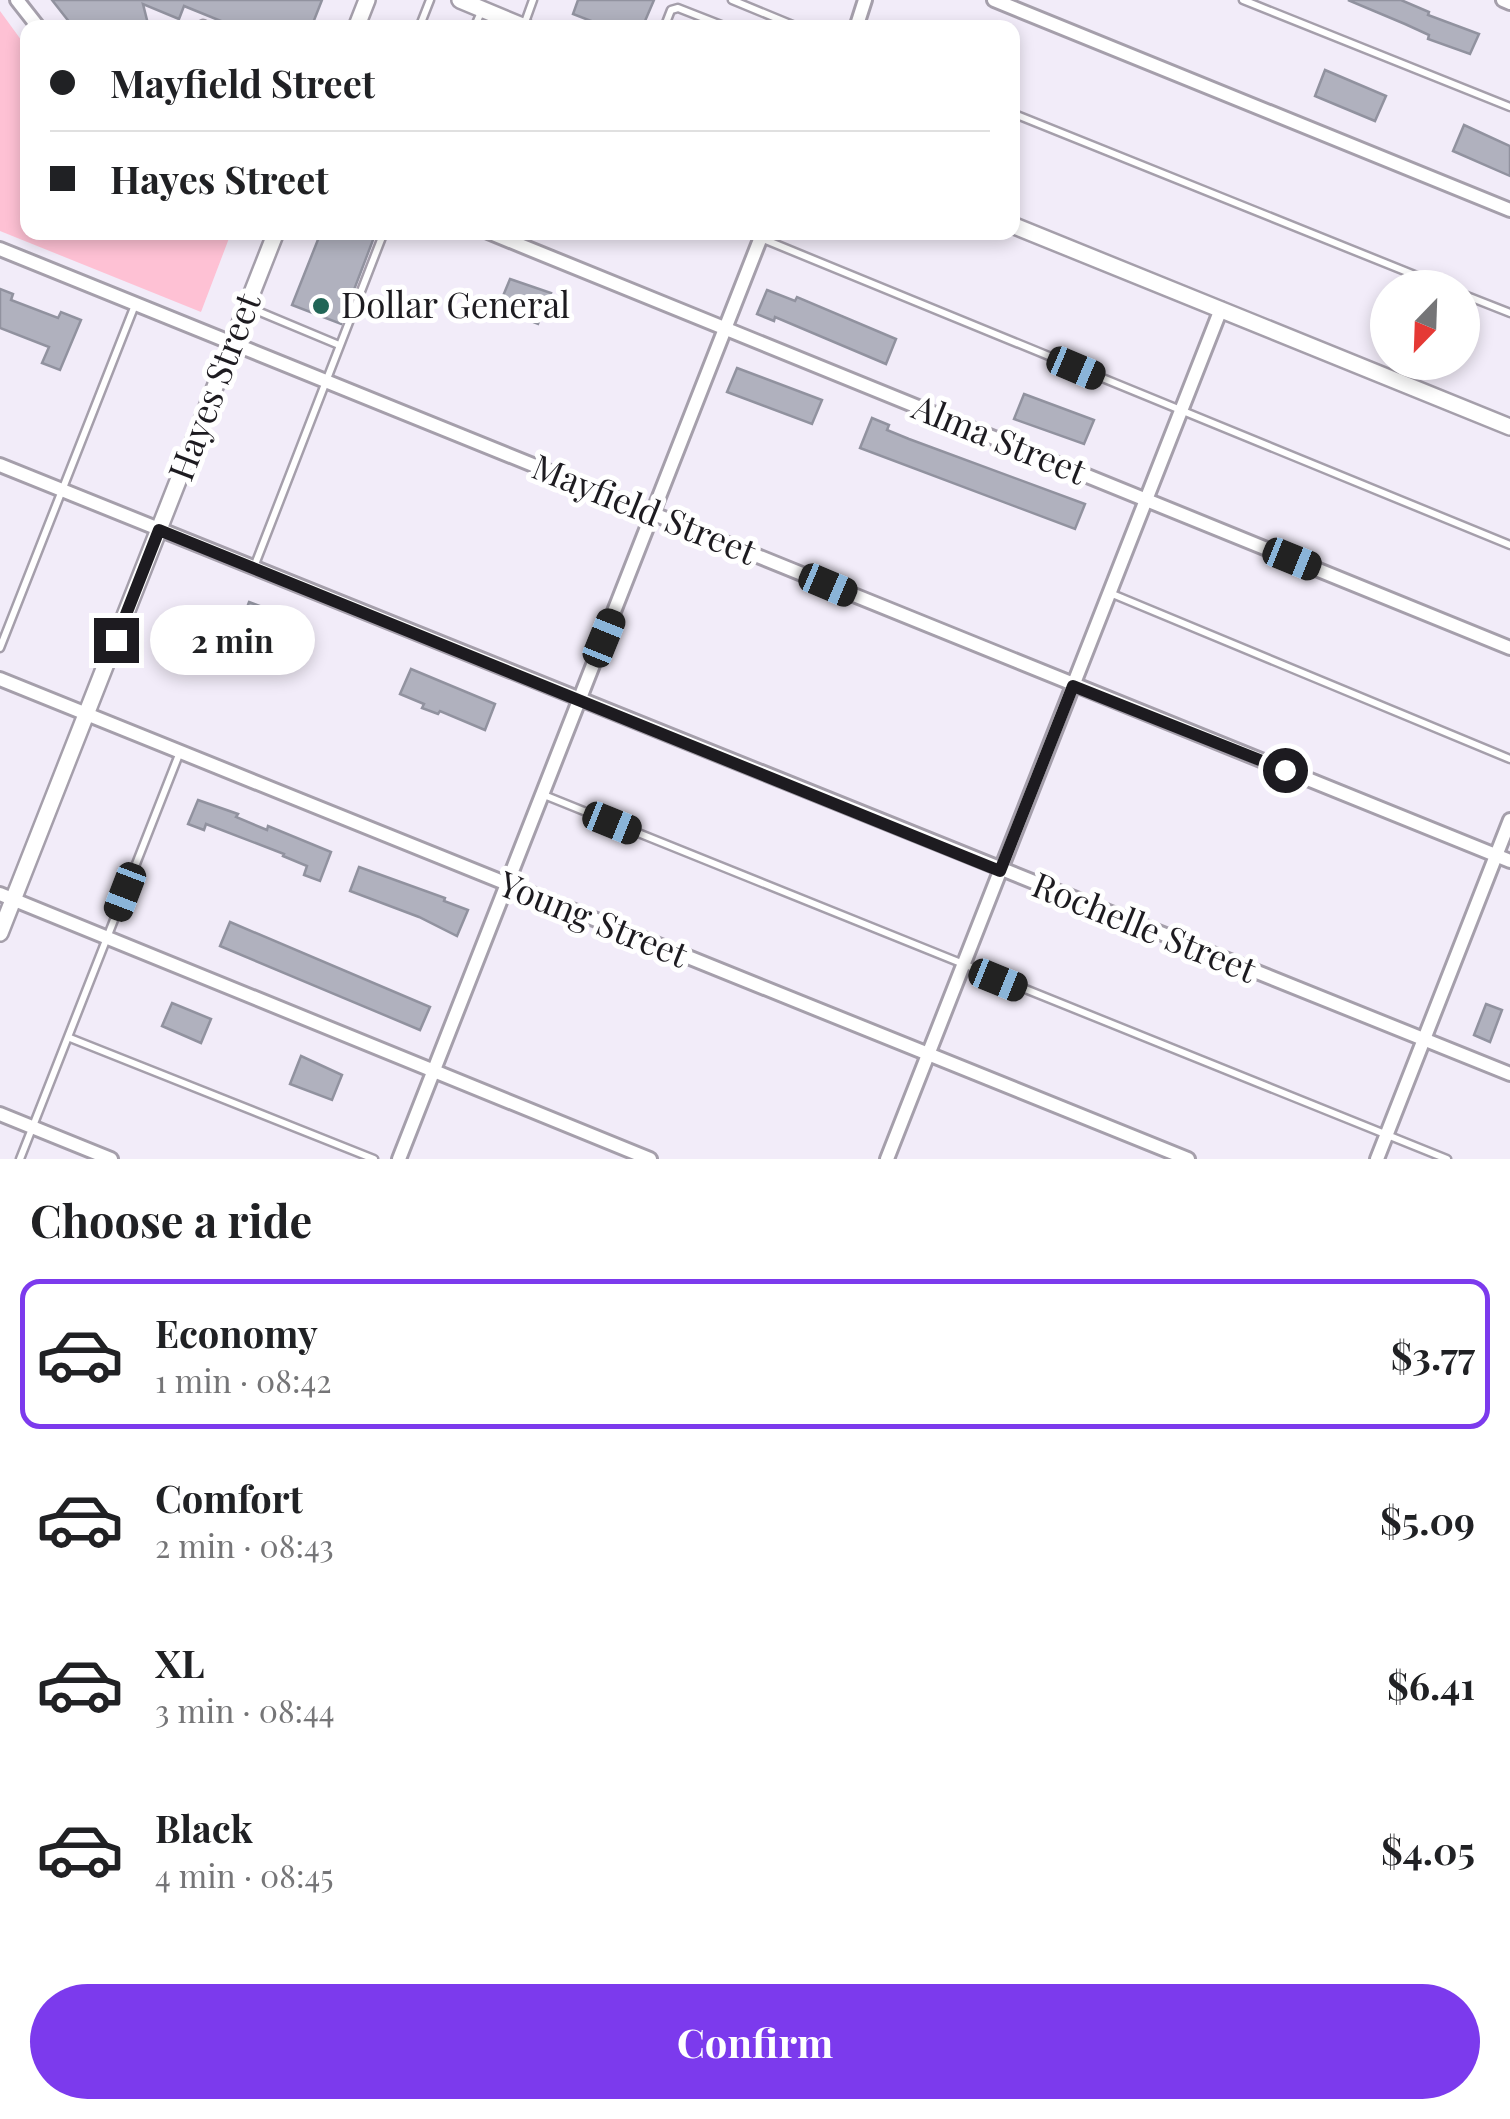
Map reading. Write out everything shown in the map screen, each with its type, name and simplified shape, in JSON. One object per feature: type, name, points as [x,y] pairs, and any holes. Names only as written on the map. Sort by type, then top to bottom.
[{"type":"street","points":[[460,0],[487,16]]},
{"type":"street","points":[[994,0],[1510,210]]},
{"type":"street","points":[[1503,0],[1510,3]]},
{"type":"street","points":[[1020,228],[1510,427]]},
{"type":"street","name":"Hayes Street","points":[[0,933],[7,897],[86,714],[273,240]]},
{"type":"street","name":"Alma Street","points":[[508,240],[1510,648]]},
{"type":"street","points":[[399,1159],[760,240]]},
{"type":"street","name":"Mayfield Street","points":[[0,248],[1503,858]]},
{"type":"street","points":[[887,1159],[1221,310]]},
{"type":"street","name":"Rochelle Street","points":[[0,464],[1510,1074]]},
{"type":"street","name":"Young Street","points":[[0,679],[1188,1159]]},
{"type":"street","points":[[1377,1159],[1503,858],[1510,820]]},
{"type":"street","points":[[7,897],[650,1159]]},
{"type":"street","points":[[0,1114],[111,1159]]},
{"type":"lane","points":[[732,0],[781,20]]},
{"type":"lane","points":[[1243,0],[1510,107]]},
{"type":"lane","points":[[667,20],[671,10],[678,8],[709,20]]},
{"type":"lane","points":[[1020,116],[1402,270]]},
{"type":"lane","points":[[253,568],[381,240]]},
{"type":"lane","points":[[772,240],[1510,545]]},
{"type":"lane","points":[[1480,301],[1510,313]]},
{"type":"lane","points":[[0,648],[135,304]]},
{"type":"lane","points":[[247,306],[339,345]]},
{"type":"lane","points":[[1110,593],[1510,759]]},
{"type":"lane","points":[[20,1159],[180,752]]},
{"type":"lane","points":[[542,794],[1447,1159]]},
{"type":"lane","points":[[70,1038],[374,1159]]},
{"type":"shaded area","points":[[0,11],[20,38],[20,239],[0,231]]},
{"type":"shaded area","points":[[22,240],[228,240],[201,312]]},
{"type":"building","points":[[52,0],[322,0],[314,20],[218,20],[184,6],[179,19],[143,4],[147,20],[68,20]]},
{"type":"building","points":[[578,0],[654,0],[645,20],[589,20],[573,14]]},
{"type":"building","points":[[1348,0],[1401,0],[1479,34],[1470,54],[1428,39],[1429,35]]},
{"type":"building","points":[[1325,70],[1386,96],[1375,121],[1315,96]]},
{"type":"building","points":[[1464,125],[1510,146],[1510,176],[1453,151]]},
{"type":"building","points":[[318,240],[373,240],[341,324],[292,305]]},
{"type":"building","points":[[510,279],[551,293],[538,324],[498,308]]},
{"type":"building","points":[[0,289],[13,294],[11,300],[58,318],[61,312],[81,320],[60,370],[42,363],[49,347],[0,328]]},
{"type":"building","points":[[767,290],[795,301],[797,297],[896,339],[886,364],[775,317],[774,321],[757,314]]},
{"type":"building","points":[[737,368],[822,400],[812,424],[727,392]]},
{"type":"building","points":[[1024,394],[1094,420],[1084,444],[1014,419]]},
{"type":"building","points":[[872,418],[889,425],[887,430],[909,439],[1085,504],[1075,529],[860,448]]},
{"type":"building","points":[[249,602],[281,614],[286,620],[277,644],[239,629]]},
{"type":"building","points":[[411,669],[495,704],[485,730],[440,711],[438,714],[422,708],[424,704],[400,694]]},
{"type":"building","points":[[198,800],[331,852],[320,881],[304,875],[307,866],[284,854],[206,824],[204,830],[188,824]]},
{"type":"building","points":[[359,867],[468,910],[457,936],[350,891]]},
{"type":"building","points":[[230,922],[430,1007],[420,1030],[220,946]]},
{"type":"building","points":[[172,1003],[211,1019],[201,1043],[162,1026]]},
{"type":"building","points":[[1486,1004],[1502,1010],[1490,1042],[1474,1035]]},
{"type":"building","points":[[301,1056],[342,1075],[332,1100],[290,1084]]},
{"type":"place","name":"Dollar General","points":[[321,306]]},
{"type":"route","points":[[116,640],[159,530],[1000,871],[1073,686],[1285,770]]}]
